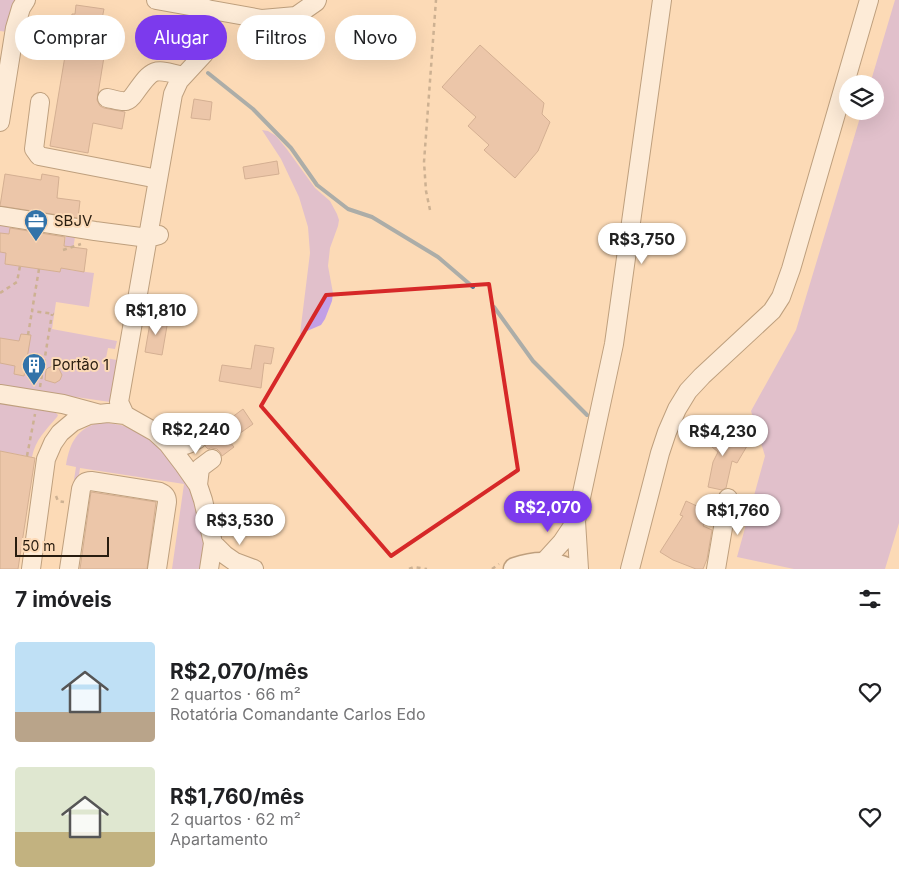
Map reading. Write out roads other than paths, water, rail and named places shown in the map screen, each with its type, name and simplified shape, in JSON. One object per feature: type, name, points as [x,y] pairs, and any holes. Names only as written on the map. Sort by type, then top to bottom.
[{"type":"main road","points":[[515,569],[542,564],[560,566],[567,569]]},
{"type":"street","points":[[0,122],[6,42],[15,28],[21,8],[26,0]]},
{"type":"street","points":[[156,0],[262,19],[296,16],[317,0]]},
{"type":"street","points":[[579,569],[576,521],[614,344],[662,0]]},
{"type":"street","points":[[630,569],[660,453],[677,409],[688,391],[772,311],[781,297],[794,259],[870,0]]},
{"type":"street","points":[[113,411],[125,330],[154,237],[158,179],[173,94],[179,81],[204,54],[208,9]]},
{"type":"street","points":[[107,98],[126,101],[131,98],[147,77],[155,72],[163,70],[183,76]]},
{"type":"street","points":[[40,102],[34,148],[39,156],[158,179]]},
{"type":"street","points":[[0,216],[95,231],[154,237]]},
{"type":"street","points":[[0,394],[113,411],[155,432],[168,444],[198,485],[204,500],[213,543],[209,569]]},
{"type":"street","points":[[31,569],[46,459],[53,443],[60,433],[73,422],[89,415],[113,411]]},
{"type":"street","points":[[168,444],[186,446],[198,439]]},
{"type":"street","points":[[198,485],[200,468],[212,459]]},
{"type":"street","points":[[69,569],[81,489],[83,483],[91,481],[160,492],[167,497],[157,569]]},
{"type":"street","points":[[716,569],[728,498]]},
{"type":"street","points":[[542,564],[562,542],[576,521]]},
{"type":"street","points":[[213,543],[235,562],[254,569]]},
{"type":"waterway","points":[[208,73],[253,109],[291,148],[317,185],[348,209],[372,217],[438,257],[473,287]]},
{"type":"waterway","points":[[494,307],[533,361],[587,415]]},
{"type":"place","name":"SBJV","points":[[36,242]]},
{"type":"place","name":"Portão 1","points":[[34,386]]}]
